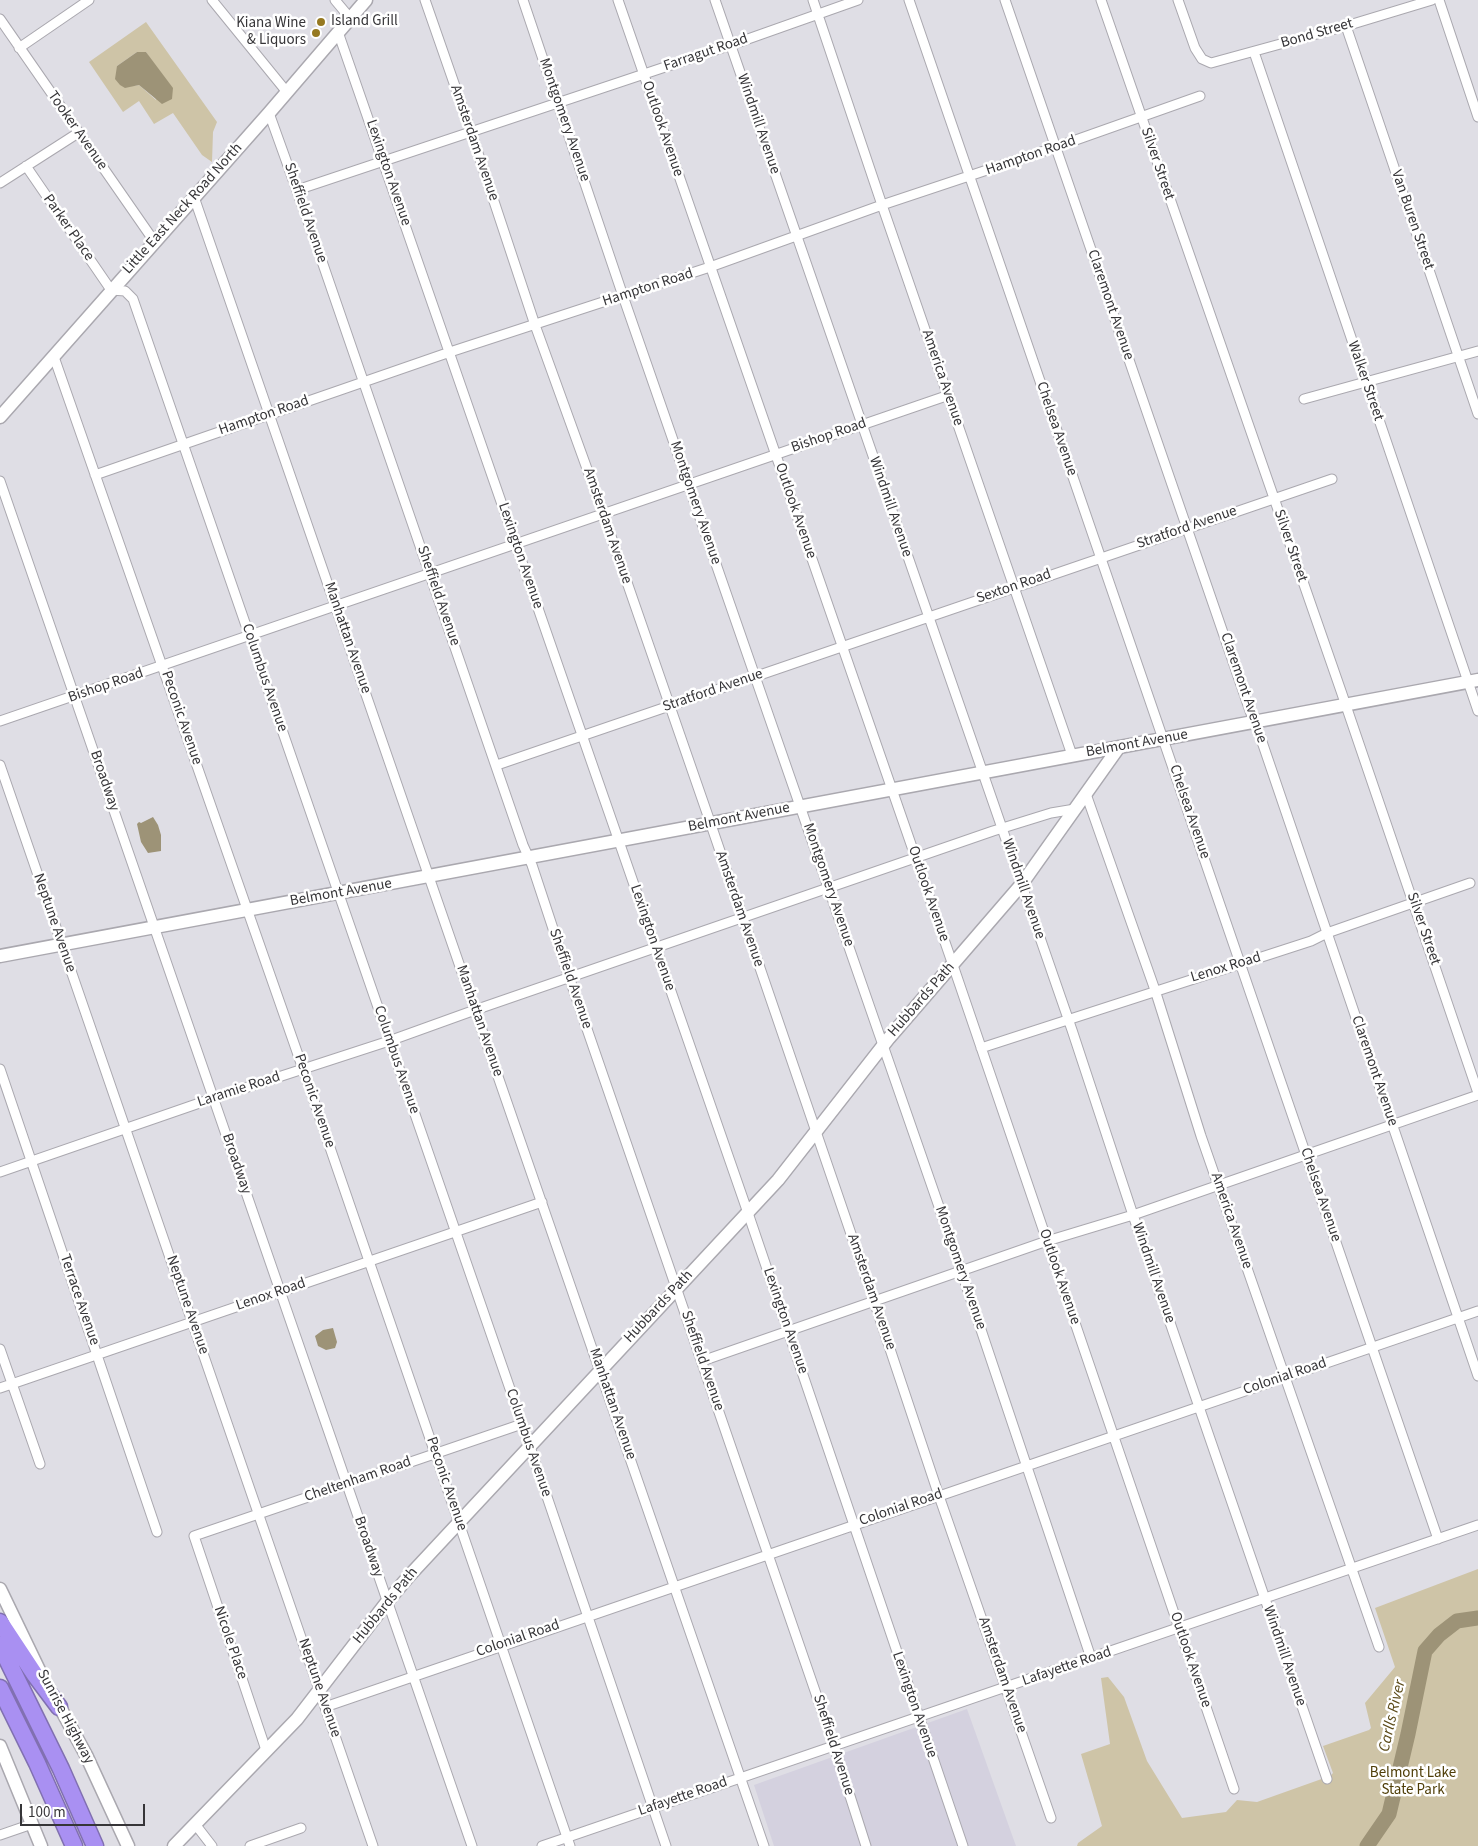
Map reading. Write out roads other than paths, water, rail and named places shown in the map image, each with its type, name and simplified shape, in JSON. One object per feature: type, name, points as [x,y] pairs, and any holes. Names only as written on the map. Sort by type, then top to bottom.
[{"type":"highway","points":[[0,1622],[34,1674],[60,1707]]},
{"type":"highway","name":"Sunrise Highway","points":[[0,1645],[61,1769],[94,1846]]},
{"type":"highway","points":[[0,1688],[37,1763],[74,1846]]},
{"type":"main road","name":"Little East Neck Road North","points":[[0,417],[269,113],[366,0]]},
{"type":"main road","name":"Belmont Avenue","points":[[0,956],[1473,681]]},
{"type":"main road","name":"Hubbards Path","points":[[174,1846],[297,1719],[387,1602],[778,1180],[883,1045],[1021,885],[1119,747]]},
{"type":"main road","name":"Sunrise Highway","points":[[0,1588],[30,1653],[86,1755],[128,1846]]},
{"type":"main road","points":[[0,1746],[41,1846]]},
{"type":"street","points":[[19,48],[89,0]]},
{"type":"street","points":[[212,0],[286,91]]},
{"type":"street","points":[[335,0],[350,18]]},
{"type":"street","name":"Amsterdam Avenue","points":[[425,0],[535,325],[670,706],[939,1496],[1051,1818]]},
{"type":"street","name":"Montgomery Avenue","points":[[523,0],[623,296],[961,1270],[1091,1658]]},
{"type":"street","name":"Outlook Avenue","points":[[618,0],[953,965],[1234,1789]]},
{"type":"street","name":"Windmill Avenue","points":[[715,0],[1068,1019],[1133,1215],[1327,1780]]},
{"type":"street","name":"America Avenue","points":[[813,0],[1072,756]]},
{"type":"street","name":"Farragut Road","points":[[297,190],[559,103],[858,0]]},
{"type":"street","name":"Chelsea Avenue","points":[[909,0],[1438,1539]]},
{"type":"street","name":"Claremont Avenue","points":[[1005,0],[1255,722],[1478,1376]]},
{"type":"street","name":"Silver Street","points":[[1101,0],[1346,705],[1478,1094]]},
{"type":"street","name":"Bond Street","points":[[1178,0],[1195,48],[1202,59],[1211,62],[1254,52],[1432,0]]},
{"type":"street","points":[[1439,0],[1478,117]]},
{"type":"street","name":"Tooker Avenue","points":[[0,20],[154,242]]},
{"type":"street","name":"Van Buren Street","points":[[1346,26],[1478,414]]},
{"type":"street","name":"Lexington Avenue","points":[[338,32],[748,1213],[963,1846]]},
{"type":"street","name":"Walker Street","points":[[1254,52],[1366,382],[1473,681],[1478,711]]},
{"type":"street","name":"Hampton Road","points":[[95,475],[450,352],[710,267],[882,205],[970,177],[1200,96]]},
{"type":"street","name":"Sheffield Avenue","points":[[269,113],[497,765],[834,1746],[866,1846]]},
{"type":"street","points":[[0,183],[78,133]]},
{"type":"street","name":"Parker Place","points":[[26,166],[111,290]]},
{"type":"street","name":"Manhattan Avenue","points":[[194,196],[764,1846]]},
{"type":"street","name":"Columbus Avenue","points":[[111,290],[125,291],[133,299],[666,1846]]},
{"type":"street","points":[[1304,399],[1478,350]]},
{"type":"street","name":"Peconic Avenue","points":[[54,357],[303,1069],[569,1842]]},
{"type":"street","name":"Bishop Road","points":[[0,721],[949,395]]},
{"type":"street","points":[[1274,499],[1332,479]]},
{"type":"street","name":"Broadway","points":[[0,482],[472,1846]]},
{"type":"street","name":"Stratford Avenue","points":[[1101,557],[1274,499]]},
{"type":"street","name":"Sexton Road","points":[[928,617],[1101,557]]},
{"type":"street","name":"Stratford Avenue","points":[[497,765],[928,617]]},
{"type":"street","name":"Neptune Avenue","points":[[0,765],[373,1846]]},
{"type":"street","name":"America Avenue","points":[[1086,794],[1155,990],[1201,1136],[1379,1647]]},
{"type":"street","name":"Laramie Road","points":[[0,1172],[214,1098],[389,1041],[915,857],[1051,813],[1075,809]]},
{"type":"street","name":"Lenox Road","points":[[981,1048],[1240,964],[1470,883]]},
{"type":"street","name":"Terrace Avenue","points":[[0,1070],[157,1532]]},
{"type":"street","points":[[702,1361],[961,1270],[1133,1215],[1478,1094]]},
{"type":"street","name":"Lenox Road","points":[[0,1388],[542,1202]]},
{"type":"street","name":"Colonial Road","points":[[325,1707],[587,1615],[1478,1311]]},
{"type":"street","points":[[0,1349],[40,1464]]},
{"type":"street","name":"Cheltenham Road","points":[[194,1536],[522,1424]]},
{"type":"street","name":"Lafayette Road","points":[[542,1846],[569,1842],[653,1807],[1478,1526]]},
{"type":"street","name":"Nicole Place","points":[[194,1536],[266,1750]]},
{"type":"street","points":[[0,1835],[32,1824]]},
{"type":"street","points":[[195,1824],[212,1846]]},
{"type":"street","points":[[250,1846],[300,1828]]},
{"type":"waterway","name":"Carlls River","points":[[1367,1846],[1389,1814],[1425,1651],[1439,1635],[1457,1621],[1478,1618]]},
{"type":"place","name":"Island Grill","points":[[321,22]]},
{"type":"place","name":"Kiana Wine & Liquors","points":[[316,33]]},
{"type":"park label","name":"Belmont Lake State Park","points":[[1413,1782]]}]
